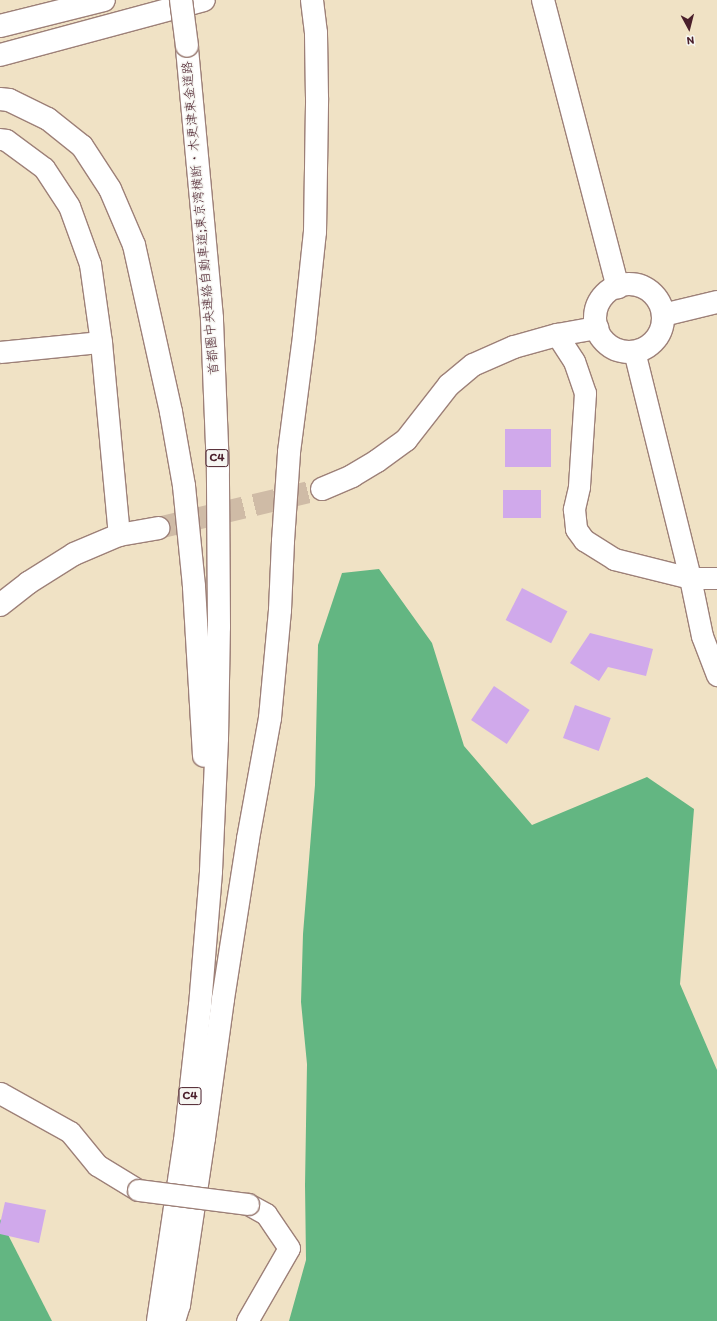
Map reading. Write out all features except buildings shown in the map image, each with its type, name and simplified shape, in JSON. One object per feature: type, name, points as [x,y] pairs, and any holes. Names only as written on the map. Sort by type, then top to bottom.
[{"type":"main road","points":[[0,26],[104,0]]},
{"type":"main road","name":"首都圏中央連絡自動車道;東京湾横断・木更津東金道路","points":[[158,1321],[185,1141],[200,1006],[211,871],[218,730],[218,470],[212,318],[187,46],[181,0]]},
{"type":"main road","points":[[0,55],[204,0]]},
{"type":"main road","points":[[174,1321],[179,1305],[223,999],[248,839],[270,718],[280,610],[289,452],[304,336],[315,232],[317,98],[316,33],[312,0]]},
{"type":"main road","points":[[542,0],[618,287]]},
{"type":"main road","points":[[0,99],[9,100],[48,119],[82,146],[110,189],[134,245],[171,412],[184,486],[194,587],[211,871]]},
{"type":"main road","points":[[624,285],[635,285],[646,289],[654,296],[660,305],[663,315],[662,326],[658,336],[641,350],[620,351],[610,346],[602,338],[597,328],[595,316],[597,306],[604,296],[612,289],[618,287],[624,285]]},
{"type":"main road","points":[[663,315],[717,302]]},
{"type":"main road","points":[[322,489],[352,476],[377,461],[406,440],[449,386],[473,365],[514,347],[557,335],[597,328]]},
{"type":"main road","points":[[0,605],[28,583],[74,554],[119,535],[158,528]]},
{"type":"street","points":[[0,139],[6,140],[44,168],[69,206],[90,264],[101,342],[119,535]]},
{"type":"street","points":[[557,335],[574,361],[585,393],[579,487],[574,509],[576,529],[584,540],[614,559],[690,578],[717,578]]},
{"type":"street","points":[[0,352],[101,342]]},
{"type":"street","points":[[634,351],[690,578],[702,636],[717,675]]},
{"type":"street","points":[[0,1092],[70,1132],[97,1165],[138,1190],[248,1204],[266,1214],[289,1248],[247,1321]]},
{"type":"green space","points":[[379,569],[432,643],[464,746],[532,825],[647,777],[694,809],[680,984],[717,1070],[717,1321],[289,1321],[306,1260],[305,1185],[307,1064],[301,1002],[303,934],[315,785],[318,645],[342,573]]},
{"type":"green space","points":[[0,1219],[52,1321],[0,1321]]},
{"type":"tunnel","points":[[158,528],[322,489]]}]
